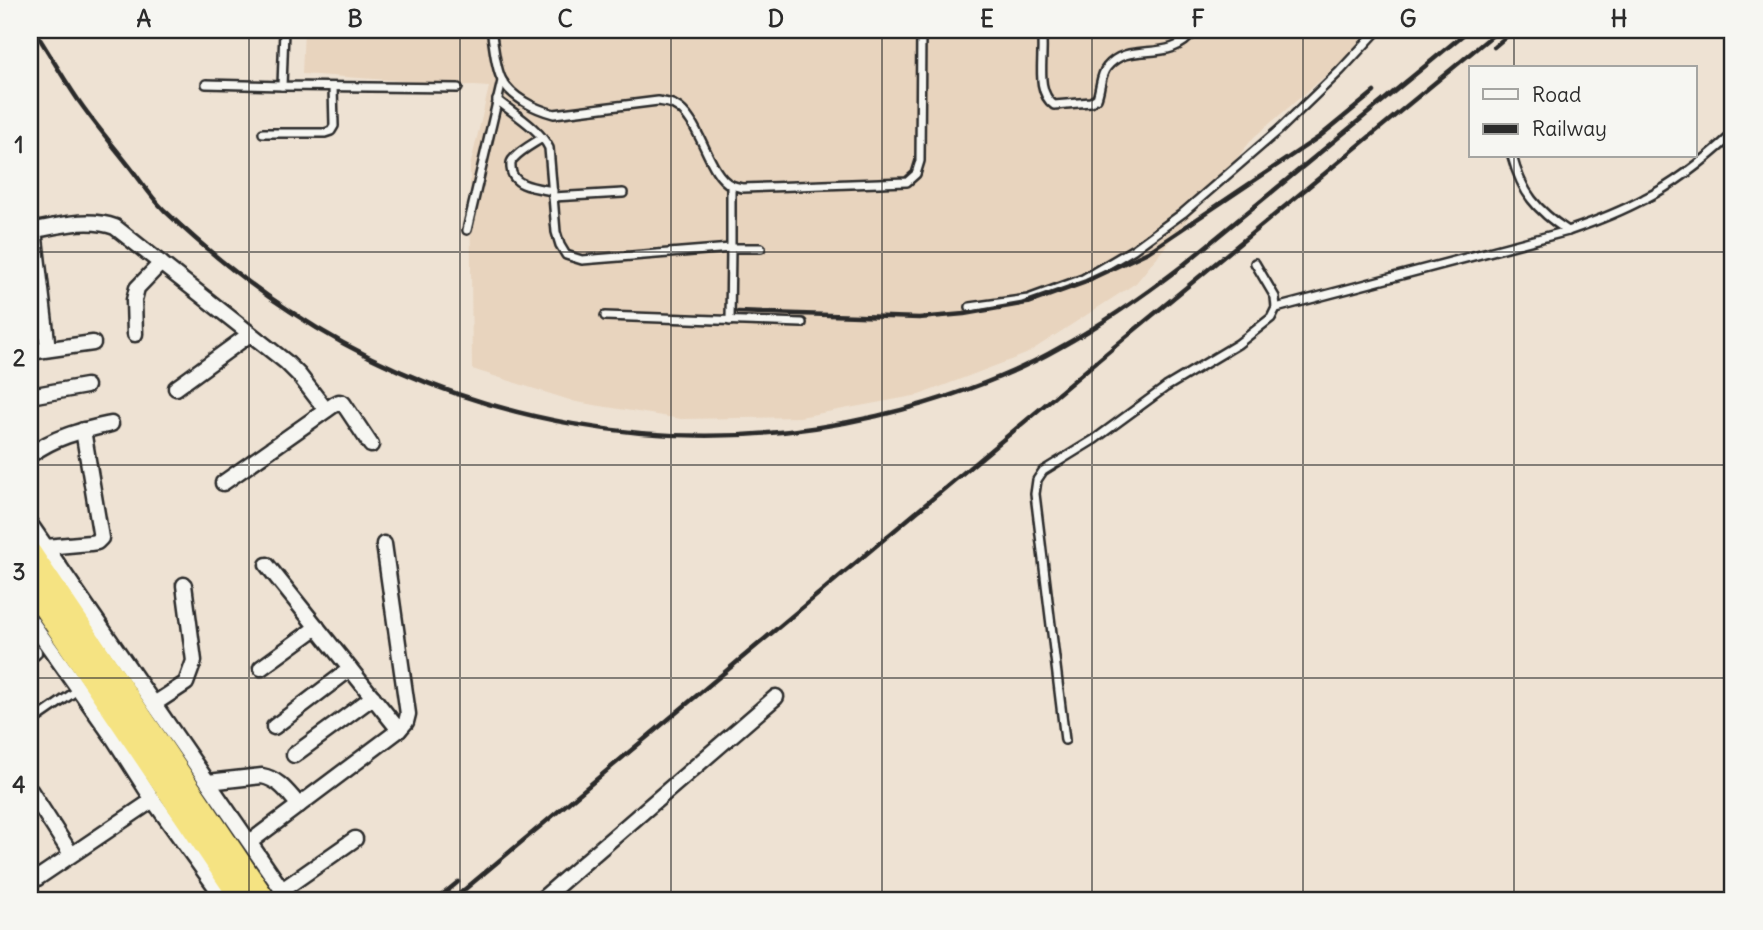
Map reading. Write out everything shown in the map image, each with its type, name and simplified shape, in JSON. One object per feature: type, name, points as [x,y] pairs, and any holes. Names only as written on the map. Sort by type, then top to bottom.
[{"type":"highway","points":[[38,551],[278,897]]},
{"type":"highway","points":[[30,585],[228,900]]},
{"type":"street","points":[[48,349],[32,230],[103,222],[115,227],[299,375],[326,410]]},
{"type":"street","points":[[135,334],[134,300],[137,288],[161,264]]},
{"type":"street","points":[[176,388],[250,334]]},
{"type":"street","points":[[30,352],[93,343]]},
{"type":"street","points":[[30,396],[86,386]]},
{"type":"street","points":[[223,483],[335,404],[343,403],[371,444]]},
{"type":"street","points":[[30,455],[57,438],[111,424]]},
{"type":"street","points":[[38,551],[97,542],[101,538],[83,430]]},
{"type":"street","points":[[30,524],[38,551],[154,704],[250,842],[278,897],[355,839]]},
{"type":"street","points":[[250,842],[406,722],[408,714],[384,544]]},
{"type":"street","points":[[267,565],[399,730]]},
{"type":"street","points":[[154,704],[186,683],[194,661],[184,586]]},
{"type":"street","points":[[30,620],[114,739],[153,800],[228,900]]},
{"type":"street","points":[[261,668],[317,627]]},
{"type":"street","points":[[274,727],[350,669]]},
{"type":"street","points":[[294,755],[373,697]]},
{"type":"street","points":[[541,900],[776,697]]},
{"type":"street","points":[[208,782],[270,777],[299,805]]},
{"type":"street","points":[[30,790],[71,854]]},
{"type":"street","points":[[30,883],[153,800]]},
{"type":"lane","points":[[282,86],[284,30]]},
{"type":"lane","points":[[491,30],[502,81],[530,105],[554,114],[658,101],[673,104],[687,114],[724,180],[731,185],[742,187],[907,182],[916,174],[920,161],[920,30]]},
{"type":"lane","points":[[1041,30],[1043,89],[1047,100],[1054,105],[1091,102],[1097,98],[1106,67],[1116,59],[1126,54],[1172,49],[1188,39],[1195,30]]},
{"type":"lane","points":[[970,307],[1028,299],[1083,279],[1134,249],[1183,213],[1280,129],[1378,30]]},
{"type":"lane","points":[[467,230],[502,81]]},
{"type":"lane","points":[[206,83],[458,88]]},
{"type":"lane","points":[[263,133],[331,131],[334,126],[334,87]]},
{"type":"lane","points":[[497,100],[542,138],[549,148],[556,232],[566,255],[582,260],[761,248]]},
{"type":"lane","points":[[1276,308],[1568,231],[1602,219],[1646,199],[1674,181],[1733,134]]},
{"type":"lane","points":[[542,138],[511,163],[511,173],[522,184],[553,194],[622,193]]},
{"type":"lane","points":[[1513,158],[1520,181],[1533,204],[1547,218],[1568,231]]},
{"type":"lane","points":[[730,321],[731,185]]},
{"type":"lane","points":[[1065,740],[1035,494],[1037,480],[1043,471],[1095,439],[1166,387],[1246,338],[1271,318],[1276,308],[1275,297],[1255,263]]},
{"type":"lane","points":[[604,316],[802,323]]},
{"type":"lane","points":[[33,721],[79,689]]},
{"type":"shaded area","points":[[304,30],[1379,30],[1254,137],[1136,283],[1026,354],[919,395],[800,417],[681,419],[576,402],[472,369],[470,167],[489,87],[302,74]]},
{"type":"railway","points":[[34,30],[86,111],[164,210],[209,251],[257,288],[356,350],[426,382],[498,407],[572,424],[648,433],[724,435],[801,430],[877,416],[947,397],[994,379],[1059,348],[1122,309],[1182,266],[1469,30]]},
{"type":"railway","points":[[452,900],[1126,337],[1499,30]]},
{"type":"railway","points":[[1494,47],[1514,30]]},
{"type":"railway","points":[[738,312],[919,318],[964,314],[1021,304],[1086,281],[1148,252],[1319,137],[1374,92]]},
{"type":"railway","points":[[436,900],[458,882]]}]
